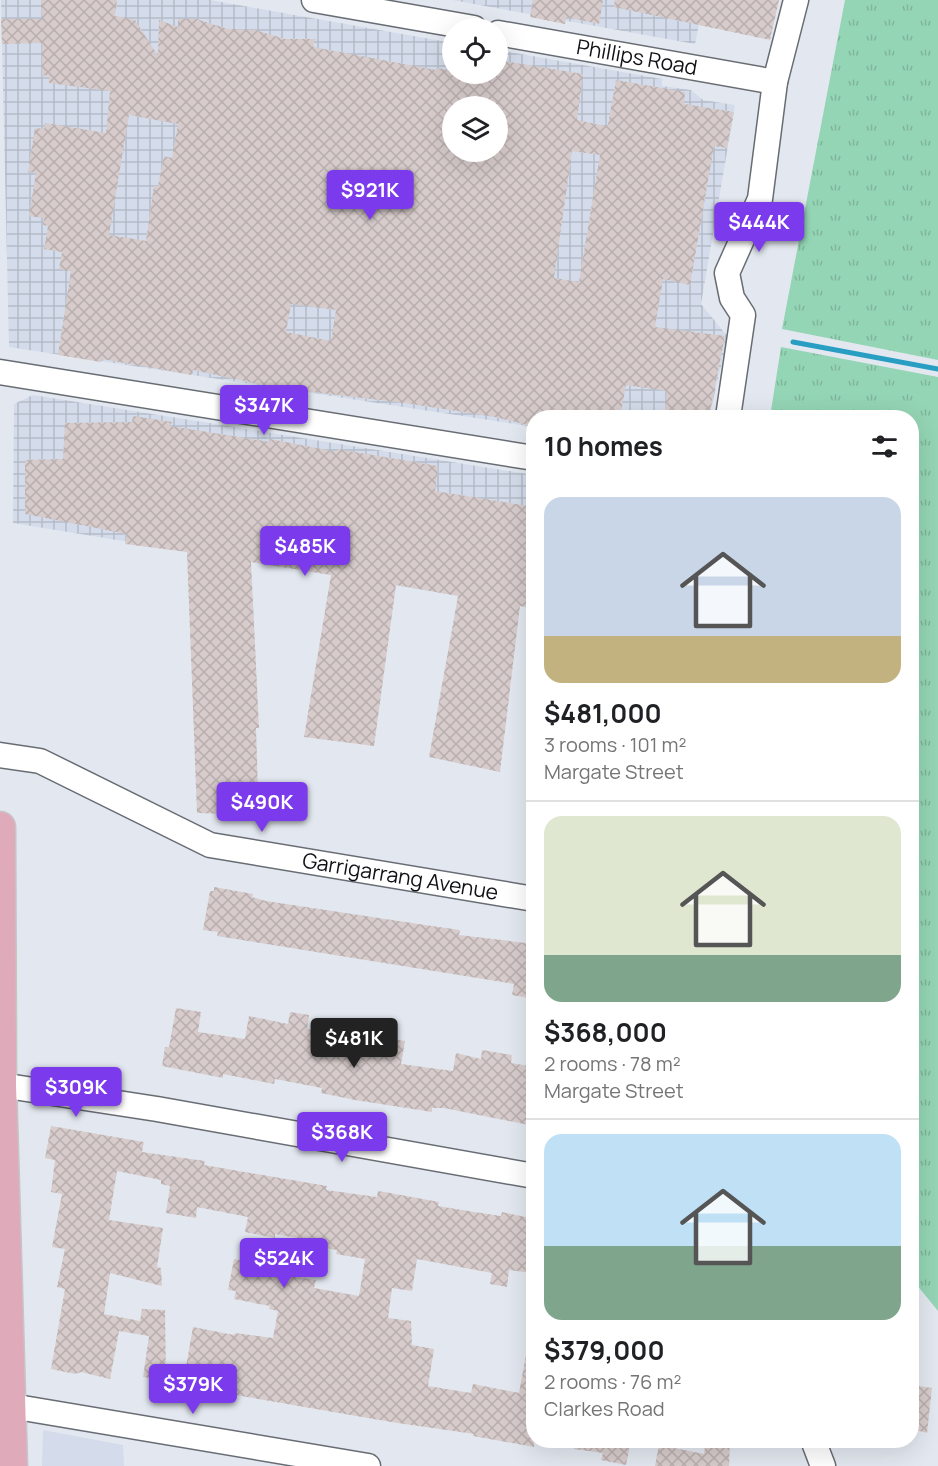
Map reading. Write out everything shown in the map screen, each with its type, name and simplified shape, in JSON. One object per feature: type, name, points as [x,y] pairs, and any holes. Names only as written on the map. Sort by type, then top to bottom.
[{"type":"main road","points":[[0,827],[1,1085],[12,1466]]},
{"type":"street","points":[[314,0],[442,22]]},
{"type":"street","points":[[730,410],[743,315],[732,298],[727,273],[760,199],[775,82],[796,0]]},
{"type":"street","name":"Phillips Road","points":[[508,35],[775,82]]},
{"type":"street","points":[[0,372],[526,457]]},
{"type":"street","name":"Garrigarrang Avenue","points":[[0,755],[40,761],[210,845],[526,898]]},
{"type":"street","points":[[1,1085],[157,1109],[526,1175]]},
{"type":"street","points":[[11,1406],[368,1466]]},
{"type":"street","points":[[816,1448],[824,1466]]},
{"type":"shaded area","points":[[1,0],[210,0],[442,41],[442,84],[508,84],[508,52],[662,79],[662,86],[691,90],[703,100],[735,105],[701,304],[728,337],[711,410],[526,410],[526,426],[9,347]]},
{"type":"shaded area","points":[[452,0],[779,0],[768,38],[699,25],[695,44]]},
{"type":"shaded area","points":[[33,395],[526,474],[526,607],[13,523],[14,404]]},
{"type":"shaded area","points":[[43,1430],[123,1445],[124,1466],[42,1466]]},
{"type":"green space","points":[[845,0],[938,0],[938,360],[782,329]]},
{"type":"green space","points":[[781,347],[938,377],[938,1311],[919,1288],[919,410],[771,410]]},
{"type":"building","points":[[41,0],[117,0],[115,16],[135,20],[158,56],[159,20],[178,27],[178,19],[196,19],[228,29],[255,30],[285,39],[315,39],[313,47],[436,70],[442,69],[442,84],[508,84],[508,62],[583,74],[577,120],[605,126],[608,125],[616,80],[685,92],[684,104],[734,112],[727,148],[714,146],[690,285],[663,279],[655,327],[725,336],[710,410],[665,410],[667,391],[626,385],[621,410],[526,410],[526,425],[495,417],[405,403],[277,388],[193,370],[192,375],[102,359],[101,362],[58,355],[71,271],[59,269],[62,252],[44,249],[48,226],[43,225],[44,218],[29,216],[36,173],[28,172],[35,128],[44,129],[45,123],[106,133],[110,91],[49,83],[49,76],[42,75],[42,43],[2,44],[1,19],[42,19]],"holes":[[[129,115],[178,124],[172,158],[164,156],[158,186],[154,186],[146,241],[109,235]],[[572,151],[600,155],[579,282],[554,278]],[[291,304],[336,310],[331,341],[286,332]]]},
{"type":"building","points":[[533,0],[603,0],[599,24],[566,17],[565,24],[530,17]]},
{"type":"building","points":[[615,0],[779,0],[770,40],[614,7]]},
{"type":"building","points":[[133,416],[172,422],[170,426],[270,442],[270,439],[337,452],[337,449],[438,466],[435,491],[526,506],[526,607],[520,606],[500,772],[429,757],[458,596],[396,585],[374,746],[304,737],[331,575],[251,562],[259,728],[256,728],[259,822],[226,814],[197,813],[187,552],[125,544],[127,534],[25,514],[25,460],[63,459],[65,423],[132,422]]},
{"type":"building","points":[[214,887],[253,894],[252,897],[266,901],[460,930],[459,935],[526,943],[526,998],[512,995],[514,984],[217,936],[218,932],[203,930],[210,891],[214,891]]},
{"type":"building","points":[[176,1008],[201,1012],[198,1032],[245,1039],[249,1016],[288,1024],[290,1012],[309,1015],[307,1029],[315,1031],[315,1037],[319,1038],[318,1047],[375,1055],[378,1037],[405,1041],[401,1064],[453,1071],[456,1053],[481,1059],[482,1050],[512,1055],[511,1063],[526,1066],[526,1124],[444,1108],[432,1108],[432,1112],[355,1100],[321,1093],[322,1088],[275,1079],[274,1084],[223,1074],[223,1078],[162,1066],[165,1047],[169,1047]]},
{"type":"building","points":[[51,1126],[144,1142],[142,1152],[205,1161],[204,1165],[327,1186],[326,1190],[377,1197],[378,1191],[439,1202],[438,1206],[501,1216],[502,1212],[526,1217],[526,1272],[509,1270],[507,1287],[490,1284],[492,1273],[417,1259],[412,1291],[392,1288],[388,1318],[411,1321],[412,1345],[434,1349],[428,1386],[471,1393],[473,1384],[519,1393],[526,1355],[526,1446],[473,1436],[474,1434],[391,1422],[183,1384],[193,1327],[234,1335],[235,1333],[273,1338],[278,1311],[269,1309],[270,1306],[234,1299],[236,1291],[228,1290],[234,1259],[276,1266],[275,1274],[316,1280],[314,1288],[359,1296],[365,1259],[336,1254],[337,1250],[325,1248],[325,1243],[275,1234],[275,1238],[245,1232],[248,1217],[197,1207],[196,1218],[166,1213],[170,1186],[161,1184],[161,1180],[117,1171],[109,1220],[163,1228],[157,1267],[161,1268],[162,1286],[110,1273],[104,1314],[140,1321],[142,1309],[165,1310],[166,1380],[143,1377],[149,1336],[119,1331],[110,1379],[81,1372],[75,1374],[51,1369],[65,1289],[57,1287],[65,1249],[52,1247],[62,1194],[51,1192],[55,1160],[45,1158]]},
{"type":"building","points":[[919,1386],[932,1388],[927,1433],[919,1431]]},
{"type":"building","points":[[629,1448],[626,1465],[601,1460],[603,1453],[574,1449]]},
{"type":"building","points":[[658,1448],[674,1448],[704,1454],[705,1448],[730,1448],[729,1466],[655,1466]]},
{"type":"waterway","points":[[793,342],[938,369]]}]
